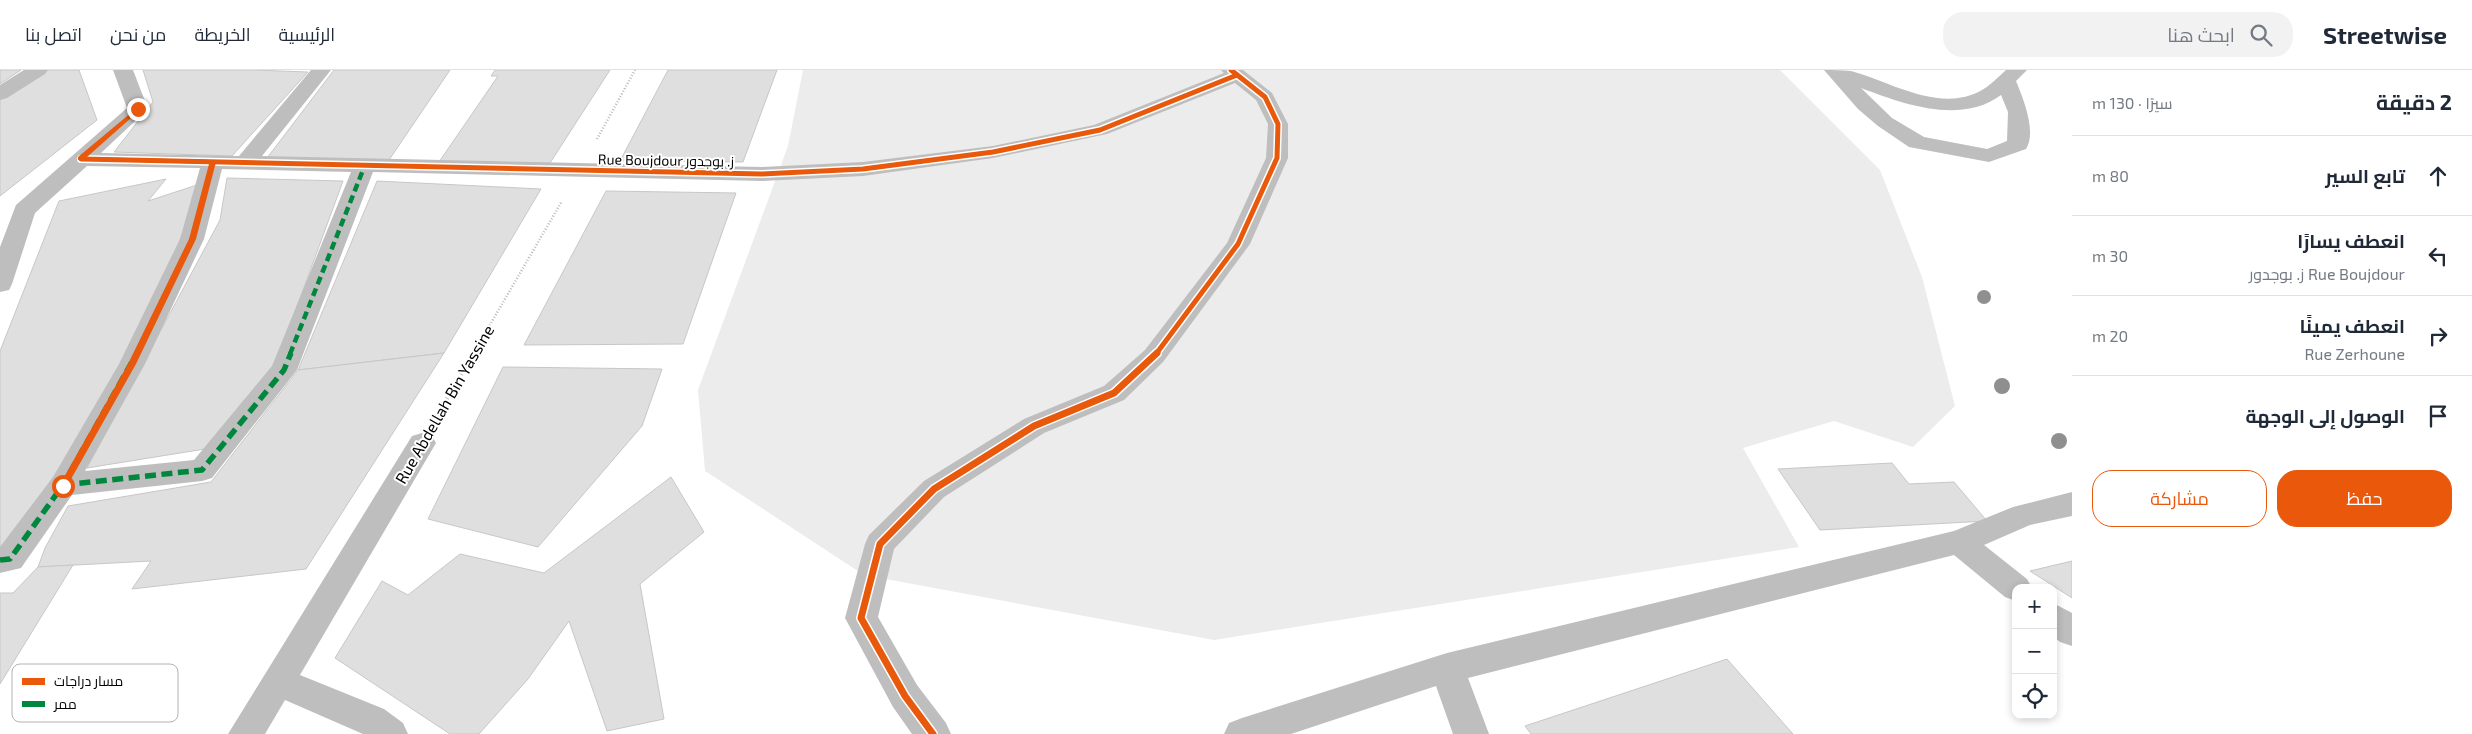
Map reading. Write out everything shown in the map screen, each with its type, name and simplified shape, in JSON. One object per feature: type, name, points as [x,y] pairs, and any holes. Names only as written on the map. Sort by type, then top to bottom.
[{"type":"street","points":[[0,94],[38,70]]},
{"type":"street","points":[[0,284],[24,210],[138,109],[123,70]]},
{"type":"street","points":[[244,163],[321,70]]},
{"type":"street","points":[[1835,71],[1871,111],[1917,142],[1989,156],[2018,144],[2018,112],[2012,75]]},
{"type":"street","points":[[1835,71],[1918,101],[1941,103],[1977,99],[1988,95],[2012,75]]},
{"type":"street","points":[[933,734],[905,696],[861,618],[880,544],[934,490],[1034,426],[1114,393],[1154,356],[1238,244],[1277,158],[1278,124],[1264,98],[1234,73]]},
{"type":"street","name":"Rue Boujdour ز. بوجدور","points":[[81,159],[762,174],[863,169],[992,152],[1100,130],[1234,73]]},
{"type":"street","points":[[0,560],[10,559],[63,486],[132,364],[192,239],[213,162]]},
{"type":"street","points":[[63,486],[202,470],[284,370],[365,165]]},
{"type":"street","name":"Rue Abdellah Bin Yassine","points":[[246,734],[422,443]]},
{"type":"street","points":[[1242,734],[1447,668],[1959,542],[2024,515],[2072,504]]},
{"type":"street","points":[[1959,542],[2012,585]]},
{"type":"street","points":[[2057,620],[2072,632]]},
{"type":"street","points":[[1447,668],[1471,734]]},
{"type":"street","points":[[278,681],[372,720],[390,734]]},
{"type":"shaded area","points":[[803,70],[1780,70],[1880,170],[1922,277],[1955,406],[1913,447],[1834,421],[1743,448],[1799,547],[1214,640],[864,575],[705,471],[698,390],[788,146]]},
{"type":"building","points":[[0,70],[21,70],[0,84]]},
{"type":"building","points":[[45,70],[79,70],[97,120],[0,196],[0,100]]},
{"type":"building","points":[[143,70],[308,72],[232,156],[114,152],[153,102]]},
{"type":"building","points":[[334,70],[450,70],[389,160],[267,158]]},
{"type":"building","points":[[495,70],[610,70],[550,163],[439,162],[498,76],[491,76]]},
{"type":"building","points":[[668,70],[777,70],[743,162],[620,161]]},
{"type":"building","points":[[227,178],[343,181],[277,361],[211,448],[87,468],[220,220]]},
{"type":"building","points":[[166,179],[148,201],[200,184],[161,294],[70,459],[11,544],[0,547],[0,351],[59,201]]},
{"type":"building","points":[[377,181],[541,189],[444,353],[298,370]]},
{"type":"building","points":[[606,191],[736,193],[683,344],[524,345]]},
{"type":"building","points":[[444,353],[306,569],[132,589],[151,561],[38,567],[45,548],[68,506],[211,482],[298,370]]},
{"type":"building","points":[[503,367],[662,369],[642,426],[538,547],[428,519]]},
{"type":"building","points":[[1892,463],[1909,484],[1954,482],[1987,521],[1820,530],[1778,469]]},
{"type":"building","points":[[671,477],[704,532],[640,584],[664,719],[607,731],[569,621],[528,679],[479,734],[450,734],[335,658],[382,581],[408,595],[460,554],[544,573]]},
{"type":"building","points":[[2072,561],[2072,598],[2057,588],[2057,584],[2050,584],[2030,571]]},
{"type":"building","points":[[73,565],[0,684],[0,593],[13,593],[38,567]]},
{"type":"building","points":[[1727,659],[1793,734],[1531,734],[1525,726]]},
{"type":"marked path","points":[[0,560],[10,559],[63,485],[132,364],[192,239],[213,162]]},
{"type":"marked path","points":[[63,485],[202,470],[284,370],[365,165]]},
{"type":"cycle path","points":[[933,734],[905,696],[861,618],[880,544],[934,489],[1034,426],[1114,393],[1154,356],[1238,244],[1277,158],[1278,124],[1265,97],[1231,70]]},
{"type":"cycle path","points":[[81,159],[762,174],[863,169],[993,152],[1100,130],[1237,75]]},
{"type":"route","points":[[63,486],[132,364],[192,239],[213,162],[81,159],[138,109]]}]
